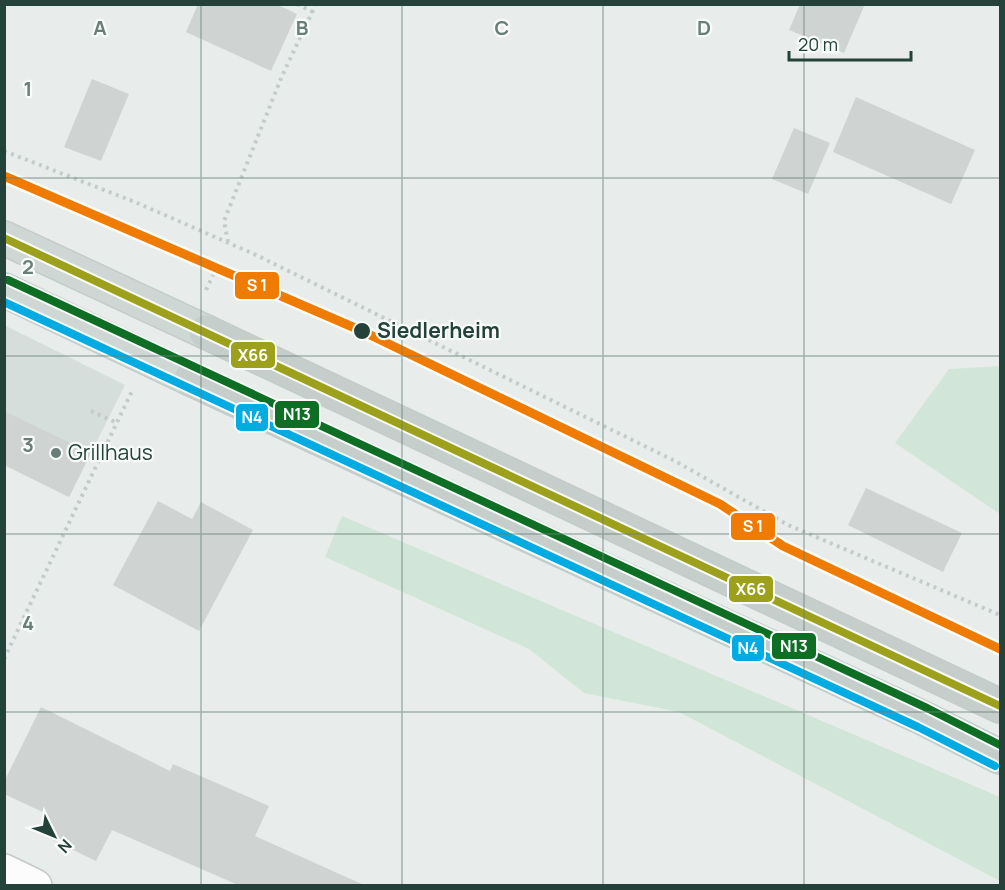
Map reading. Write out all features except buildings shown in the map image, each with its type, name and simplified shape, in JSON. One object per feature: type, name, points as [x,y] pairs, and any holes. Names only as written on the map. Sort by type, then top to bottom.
[{"type":"highway","points":[[206,332],[1000,706]]},
{"type":"highway","points":[[180,374],[923,718],[1000,757]]},
{"type":"main road","points":[[4,238],[206,332]]},
{"type":"main road","points":[[4,290],[180,374]]},
{"type":"street","points":[[4,871],[36,885]]},
{"type":"path","points":[[297,4],[313,12]]},
{"type":"path","points":[[228,242],[224,222],[282,76],[316,4]]},
{"type":"path","points":[[4,151],[228,242],[675,461],[788,525],[1000,615]]},
{"type":"path","points":[[206,290],[213,275]]},
{"type":"path","points":[[4,659],[135,385],[156,395],[180,374]]},
{"type":"path","points":[[91,411],[117,423]]},
{"type":"shaded area","points":[[4,325],[125,385],[69,497],[5,465]]},
{"type":"green space","points":[[1000,366],[1000,514],[895,443],[949,369]]},
{"type":"green space","points":[[342,516],[1000,797],[1000,881],[679,712],[584,693],[529,649],[325,557]]},
{"type":"transit line","points":[[4,176],[362,331],[720,504],[783,546],[1000,649]]},
{"type":"transit line","name":"X66","points":[[4,238],[1000,706]]},
{"type":"transit line","name":"N13","points":[[8,280],[927,708],[1000,745]]},
{"type":"transit line","name":"N4","points":[[4,302],[918,727],[995,766]]},
{"type":"place","name":"Siedlerheim","points":[[362,331]]},
{"type":"place","name":"Grillhaus","points":[[56,453]]}]
